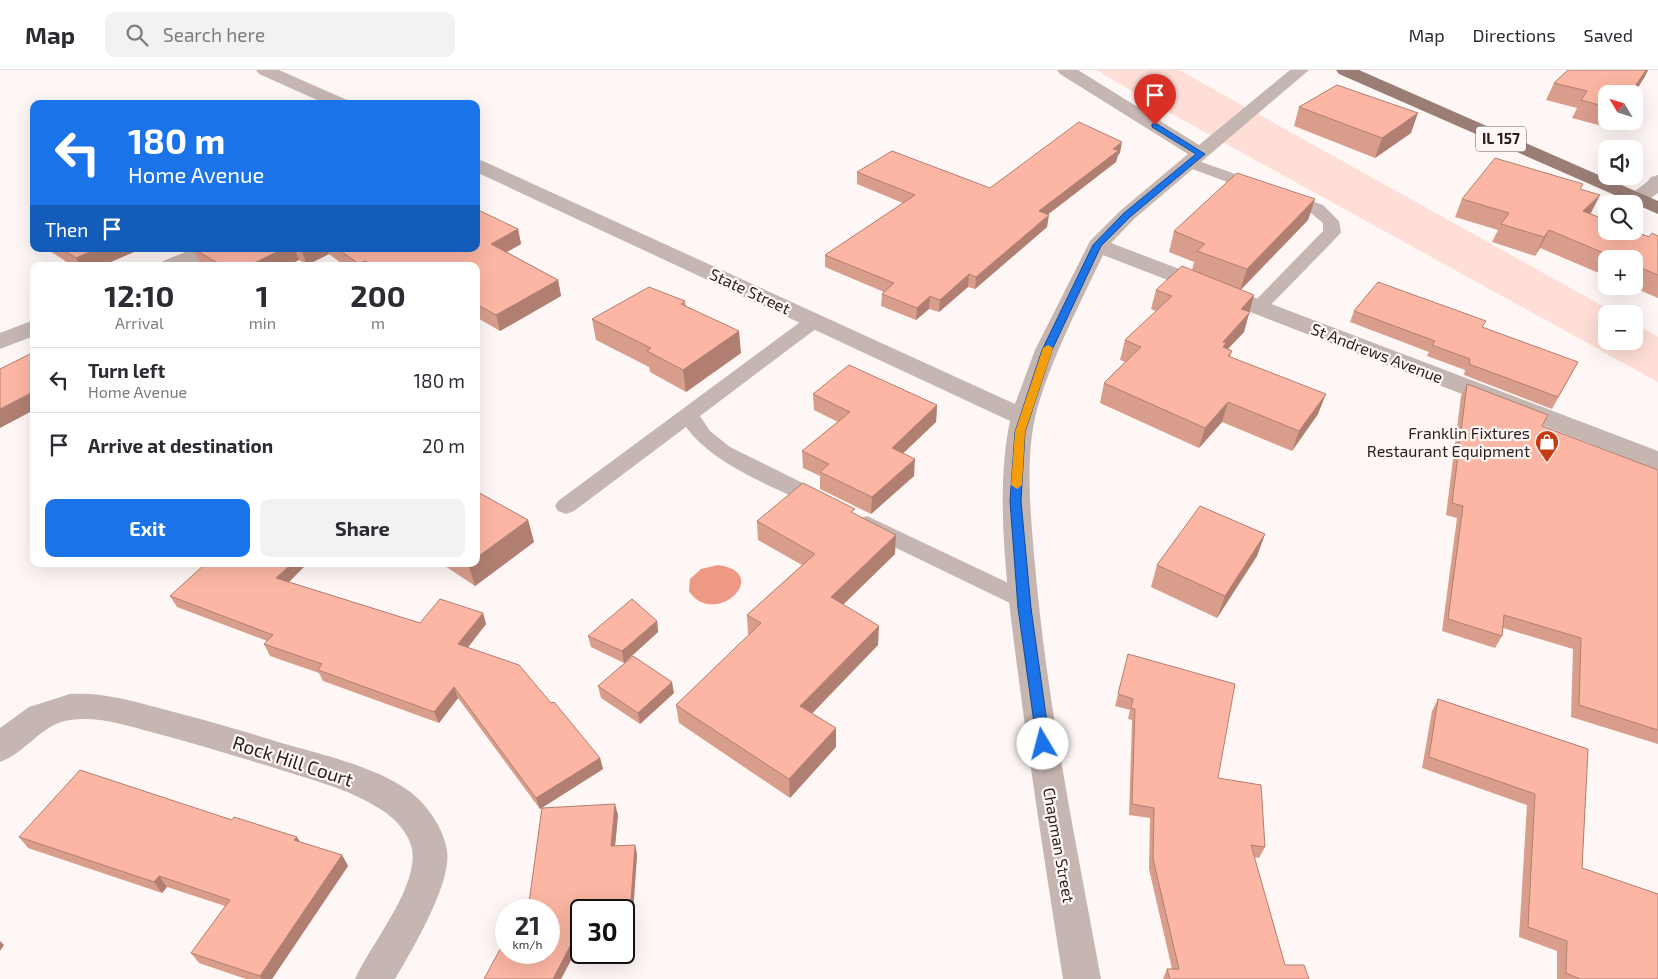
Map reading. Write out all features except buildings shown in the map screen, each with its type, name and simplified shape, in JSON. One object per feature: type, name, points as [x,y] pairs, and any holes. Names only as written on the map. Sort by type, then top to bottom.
[{"type":"main road","name":"IL 157","points":[[1355,72],[1628,195]]},
{"type":"main road","name":"IL 157","points":[[1643,202],[1658,208]]},
{"type":"street","points":[[266,70],[332,100]]},
{"type":"street","points":[[1066,70],[1196,158]]},
{"type":"street","name":"Chapman Street","points":[[1082,979],[1048,783],[1024,600],[1016,501],[1020,432],[1047,350],[1097,245],[1127,215],[1300,70]]},
{"type":"street","name":"State Street","points":[[480,166],[814,322],[1024,417]]},
{"type":"street","points":[[1642,195],[1658,181]]},
{"type":"street","name":"St Andrews Avenue","points":[[1097,245],[1658,460]]},
{"type":"street","points":[[180,262],[203,252]]},
{"type":"street","points":[[0,342],[30,329]]},
{"type":"street","name":"Rock Hill Court","points":[[0,748],[12,736],[46,713],[70,707],[108,708],[218,736],[353,779],[394,799],[420,824],[430,853],[429,869],[422,889],[394,948],[374,979]]},
{"type":"lane","points":[[1196,158],[1317,209],[1331,220],[1332,232],[1258,307]]},
{"type":"lane","points":[[566,506],[687,414],[814,322]]},
{"type":"lane","points":[[687,414],[703,436],[723,452],[1024,600]]},
{"type":"shaded area","points":[[1097,70],[1179,70],[1601,305],[1598,305],[1598,349],[1143,98]]},
{"type":"shaded area","points":[[1643,328],[1658,337],[1658,382],[1600,350],[1643,350]]},
{"type":"shaded area","points":[[718,565],[734,570],[741,578],[740,587],[734,596],[724,602],[712,605],[700,601],[689,591],[690,579],[701,569]]},
{"type":"slow traffic","points":[[1017,485],[1020,432],[1048,348]]},
{"type":"place","name":"Franklin Fixtures Restaurant Equipment","points":[[1547,463]]},
{"type":"route","points":[[1043,744],[1024,608],[1016,501],[1020,432],[1047,350],[1071,296],[1097,245],[1127,215],[1201,154],[1155,125]]}]
